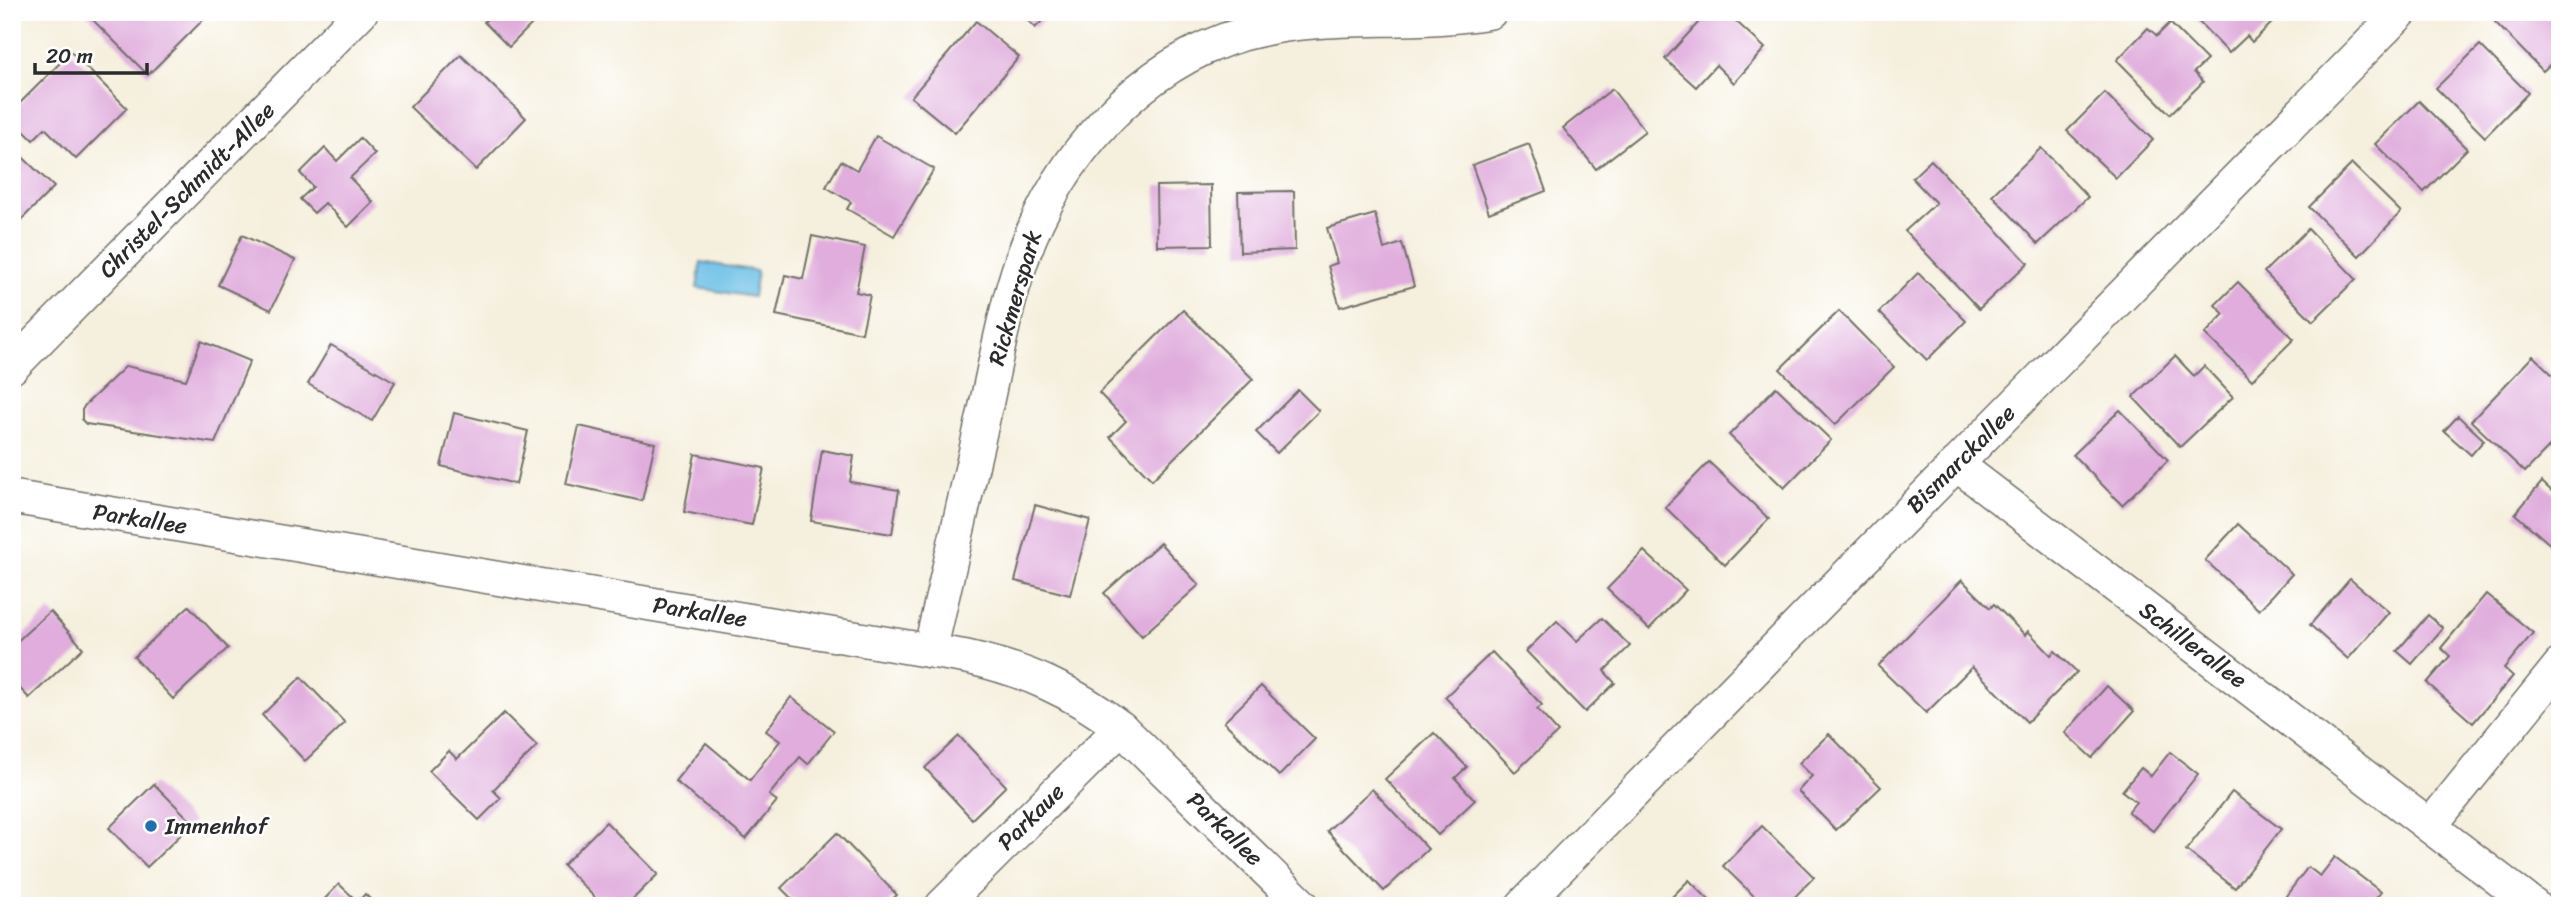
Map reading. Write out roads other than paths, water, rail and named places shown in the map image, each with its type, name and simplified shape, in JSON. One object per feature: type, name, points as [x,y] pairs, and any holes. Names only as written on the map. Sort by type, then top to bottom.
[{"type":"street","name":"Christel-Schmidt-Allee","points":[[12,367],[361,12]]},
{"type":"street","name":"Rickmerspark","points":[[930,651],[1021,261],[1049,197],[1090,139],[1114,112],[1155,78],[1196,53],[1240,35],[1311,22],[1429,20],[1490,12]]},
{"type":"street","name":"Bismarckallee","points":[[1521,906],[2401,12]]},
{"type":"street","name":"Schillerallee","points":[[1956,464],[2534,906]]},
{"type":"street","name":"Parkallee","points":[[12,498],[930,651],[1006,666],[1077,698],[1121,728],[1303,906]]},
{"type":"street","points":[[2430,827],[2560,665]]},
{"type":"street","name":"Parkaue","points":[[942,906],[1121,728]]},
{"type":"water","points":[[701,262],[757,271],[753,297],[697,288]]},
{"type":"place","name":"Immenhof","points":[[151,826]]}]
